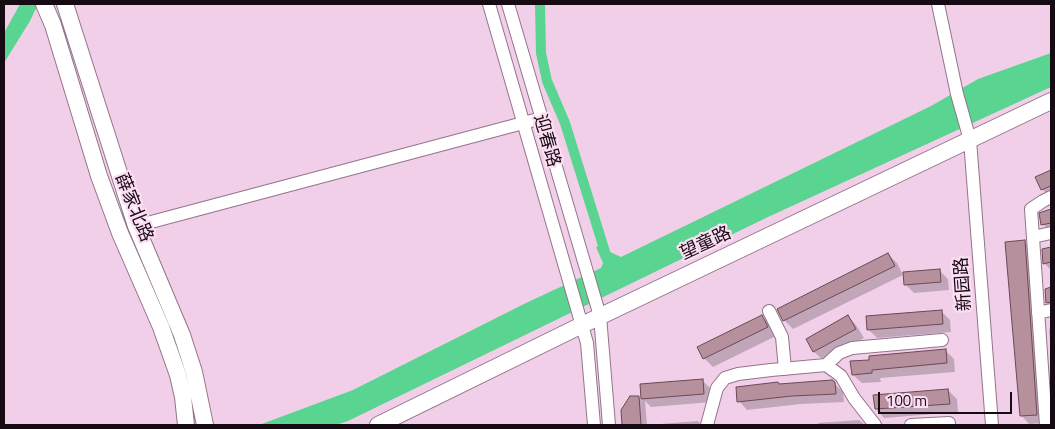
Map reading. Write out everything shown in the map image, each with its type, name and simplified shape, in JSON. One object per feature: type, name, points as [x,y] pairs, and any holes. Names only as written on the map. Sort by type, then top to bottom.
[{"type":"main road","name":"薛家北路","points":[[65,4],[136,226],[182,335],[194,372],[205,425]]},
{"type":"main road","name":"薛家北路","points":[[45,5],[53,25],[98,176],[120,233],[164,334],[183,397],[186,425]]},
{"type":"main road","name":"望童路","points":[[378,425],[580,317],[969,136],[1051,101]]},
{"type":"street","name":"迎春路","points":[[489,4],[587,343],[594,425]]},
{"type":"street","name":"迎春路","points":[[508,4],[598,309],[609,425]]},
{"type":"street","name":"新园路","points":[[938,4],[957,94],[969,136],[992,425]]},
{"type":"street","points":[[136,226],[542,118]]},
{"type":"street","points":[[1046,425],[1031,210],[1043,200],[1051,197]]},
{"type":"street","points":[[1033,237],[1051,233]]},
{"type":"street","points":[[1038,313],[1051,310]]},
{"type":"street","points":[[769,311],[782,337],[785,369]]},
{"type":"street","points":[[707,425],[715,394],[725,378],[738,374],[826,365],[839,353],[852,348],[942,340]]},
{"type":"street","points":[[826,365],[841,376],[854,398],[875,425]]},
{"type":"street","points":[[911,425],[949,423]]},
{"type":"shaded area","points":[[20,4],[38,4],[30,21],[4,63],[4,33]]},
{"type":"shaded area","points":[[1051,53],[1051,87],[768,217],[348,421],[336,425],[259,425],[353,390],[526,303],[601,268],[603,263],[596,247],[606,241],[608,251],[621,257],[931,106],[978,79]]},
{"type":"building","points":[[1051,170],[1051,186],[1041,190],[1035,177]]},
{"type":"building","points":[[1051,209],[1051,223],[1041,225],[1039,213]]},
{"type":"building","points":[[1025,240],[1037,415],[1020,416],[1005,242]]},
{"type":"building","points":[[1051,247],[1051,262],[1043,264],[1042,249]]},
{"type":"building","points":[[888,253],[895,266],[783,321],[777,309]]},
{"type":"building","points":[[940,269],[941,282],[904,285],[903,272]]},
{"type":"building","points":[[1051,287],[1051,302],[1046,303],[1045,289]]},
{"type":"building","points":[[942,310],[943,324],[867,330],[866,316]]},
{"type":"building","points":[[762,315],[768,327],[703,359],[697,347]]},
{"type":"building","points":[[848,315],[856,329],[813,352],[806,339]]},
{"type":"building","points":[[946,349],[947,363],[872,370],[872,373],[852,375],[850,361],[869,360],[869,356]]},
{"type":"building","points":[[703,379],[704,394],[641,399],[640,384]]},
{"type":"building","points":[[832,380],[835,382],[836,394],[792,396],[737,402],[736,387],[778,382],[779,384]]},
{"type":"building","points":[[948,389],[950,404],[875,409],[873,395]]},
{"type":"building","points":[[630,396],[639,396],[641,425],[622,425],[621,410]]},
{"type":"waterway","points":[[540,4],[541,53],[547,81],[565,123],[606,255]]}]
